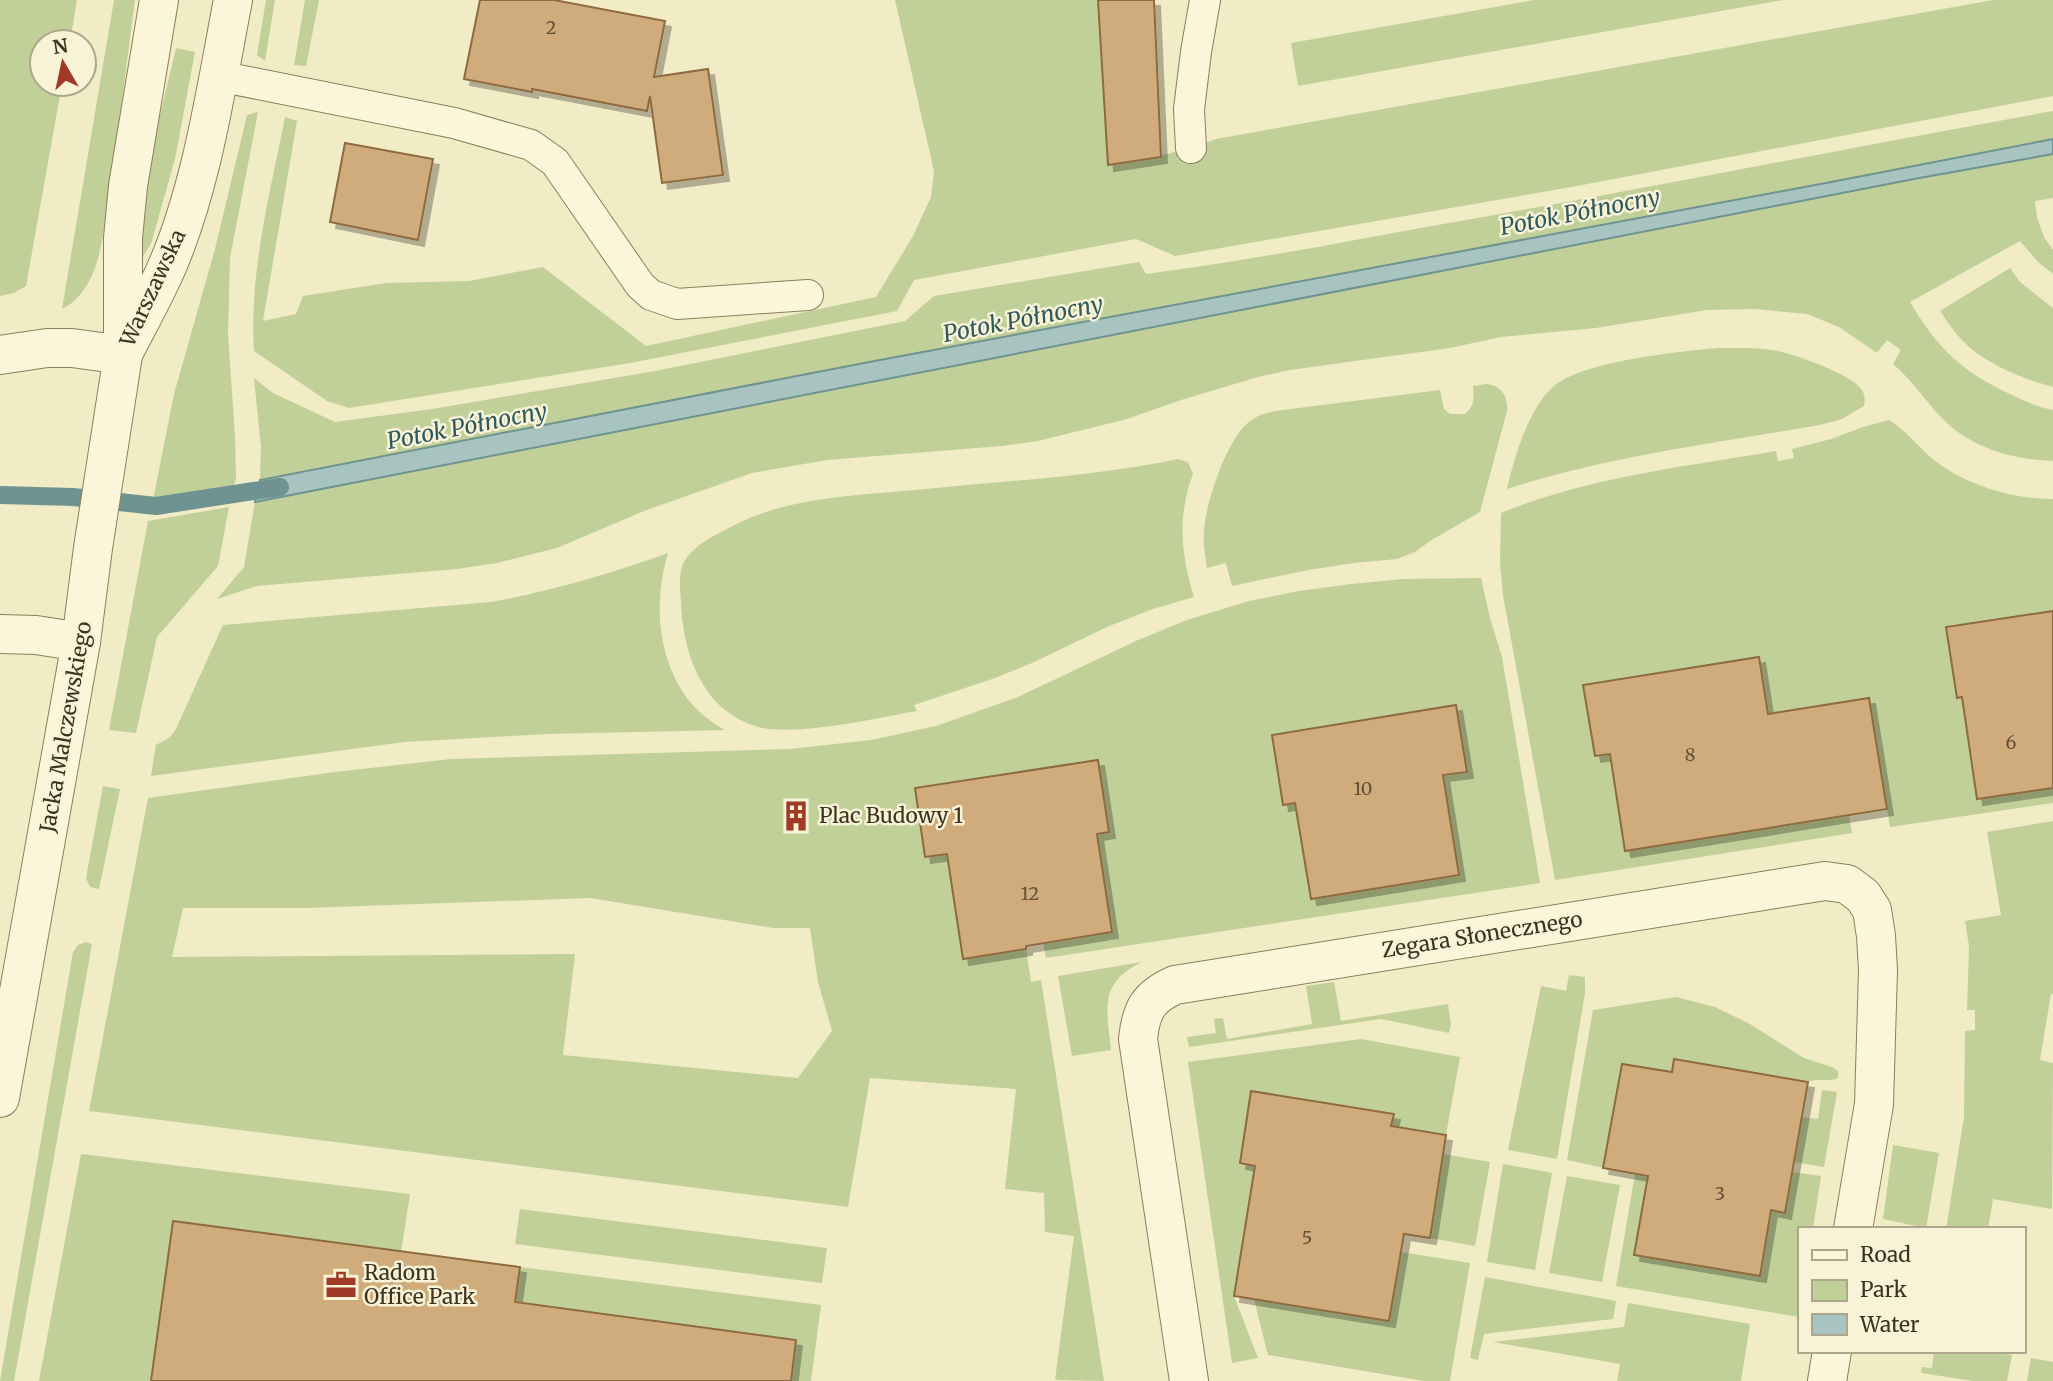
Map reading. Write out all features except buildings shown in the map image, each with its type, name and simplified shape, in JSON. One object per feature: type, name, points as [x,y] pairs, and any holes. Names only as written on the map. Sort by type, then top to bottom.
[{"type":"street","name":"Warszawska","points":[[122,355],[123,238],[128,186],[159,0]]},
{"type":"street","name":"Warszawska","points":[[122,355],[166,269],[184,218],[204,146],[233,0]]},
{"type":"street","points":[[0,355],[47,348],[72,348],[122,355]]},
{"type":"street","name":"Jacka Malczewskiego","points":[[0,1098],[82,642],[122,355]]},
{"type":"street","points":[[0,634],[36,635],[82,642]]},
{"type":"street","name":"Zegara Słonecznego","points":[[1189,1381],[1138,1039],[1143,1013],[1151,1001],[1159,992],[1175,985],[1825,881],[1847,884],[1863,896],[1872,910],[1877,936],[1878,970],[1874,1104],[1853,1227]]},
{"type":"street","points":[[1828,1381],[1832,1353]]},
{"type":"lane","points":[[1191,148],[1189,109],[1205,0]]},
{"type":"lane","points":[[218,76],[454,123],[531,145],[555,163],[640,285],[652,295],[677,304],[808,295]]},
{"type":"green space","points":[[0,0],[77,0],[72,28],[28,28],[28,98],[60,98],[26,286],[14,293],[0,296]]},
{"type":"green space","points":[[114,0],[135,0],[99,255],[88,284],[77,298],[62,309],[98,98]]},
{"type":"green space","points":[[266,0],[275,0],[265,61],[257,55]]},
{"type":"green space","points":[[305,0],[319,0],[306,66],[294,65]]},
{"type":"green space","points":[[895,0],[1098,0],[1108,165],[1163,155],[1216,139],[1993,0],[2053,0],[2053,96],[1577,186],[1175,256],[1136,239],[914,280],[897,311],[630,363],[349,408],[327,401],[254,351],[253,321],[258,263],[285,117],[297,121],[263,321],[296,314],[303,296],[386,283],[469,281],[543,267],[646,346],[876,297],[913,236],[931,197],[934,171]]},
{"type":"green space","points":[[1534,0],[1783,0],[1298,86],[1291,43]]},
{"type":"green space","points":[[176,48],[195,52],[175,159],[151,244],[143,256],[137,258],[138,209]]},
{"type":"green space","points":[[2053,111],[2053,139],[260,480],[261,447],[254,378],[273,393],[335,422],[432,409],[655,371],[905,321],[934,296],[1139,262],[1146,274],[1260,257]]},
{"type":"green space","points":[[258,112],[230,258],[228,334],[236,478],[234,485],[153,500],[174,394],[215,249],[247,115]]},
{"type":"green space","points":[[2053,154],[2053,198],[2035,201],[2044,237],[2053,250],[2053,274],[2039,263],[2020,241],[1910,302],[1941,346],[1965,368],[2017,398],[2053,410],[2053,461],[1994,451],[1955,430],[1893,364],[1901,350],[1887,340],[1877,353],[1839,327],[1807,314],[1755,309],[1707,310],[1596,328],[1501,337],[1450,348],[1290,370],[1181,400],[1127,419],[1038,441],[827,460],[752,473],[644,511],[557,548],[497,563],[457,569],[257,586],[217,599],[244,567],[255,502]]},
{"type":"green space","points":[[2010,268],[2020,282],[2053,308],[2053,387],[2008,371],[1977,353],[1960,338],[1940,311]]},
{"type":"green space","points":[[1717,348],[1778,351],[1823,366],[1856,384],[1864,394],[1864,406],[1842,419],[1820,425],[1623,459],[1507,489],[1518,448],[1530,420],[1545,395],[1554,386],[1568,377],[1608,364]]},
{"type":"green space","points":[[1487,384],[1497,387],[1503,393],[1507,411],[1480,512],[1415,552],[1397,559],[1308,570],[1232,586],[1226,563],[1207,568],[1204,530],[1213,488],[1233,441],[1253,419],[1275,411],[1440,390],[1444,409],[1450,414],[1465,414],[1473,401],[1473,386]]},
{"type":"green space","points":[[1889,420],[1934,460],[1960,477],[2006,493],[2053,499],[2053,611],[1946,627],[1957,698],[1962,697],[2053,788],[2053,803],[1890,827],[1869,698],[1830,705],[1852,833],[1555,880],[1503,595],[1500,563],[1501,513],[1568,490],[1637,474],[1776,451],[1778,461],[1794,458],[1792,449]],"holes":[[[1759,657],[1770,726],[1625,851],[1610,754],[1595,756],[1584,685]]]},
{"type":"green space","points":[[1178,459],[1188,462],[1193,474],[1185,505],[1183,536],[1186,566],[1194,597],[1107,627],[995,678],[914,705],[917,711],[812,728],[790,730],[755,726],[721,707],[699,677],[691,659],[683,622],[680,582],[682,566],[687,557],[702,543],[747,519],[794,504],[818,500],[1080,474]]},
{"type":"green space","points":[[229,507],[218,566],[157,637],[136,733],[109,730],[148,521]]},
{"type":"green space","points":[[668,553],[660,592],[660,611],[661,631],[671,669],[680,687],[698,711],[725,730],[547,734],[404,742],[151,776],[156,745],[175,731],[223,625],[491,602],[580,581]]},
{"type":"green space","points":[[1481,578],[1502,657],[1540,883],[1046,958],[1042,938],[1025,941],[1031,982],[1041,980],[1104,1381],[1055,1380],[1074,1236],[1045,1232],[1044,1193],[1005,1189],[1016,1089],[870,1078],[848,1207],[89,1111],[148,798],[451,759],[790,749],[871,740],[936,726],[1018,697],[1138,640],[1187,620],[1249,601],[1299,591],[1403,579]],"holes":[[[590,898],[773,928],[810,928],[818,982],[832,1031],[798,1078],[563,1055],[575,954],[172,957],[183,908],[305,908]]]},
{"type":"green space","points":[[103,786],[120,789],[99,889],[90,887],[86,878]]},
{"type":"green space","points":[[2053,821],[2053,994],[2040,1060],[2053,1063],[2052,1209],[1993,1199],[1988,1227],[1946,1227],[1964,1117],[1965,1031],[1975,1030],[1975,1010],[1967,1010],[1969,946],[1965,921],[2001,915],[1987,832]]},
{"type":"green space","points":[[86,942],[92,944],[14,1381],[0,1381],[73,952],[78,945]]},
{"type":"green space","points":[[1142,962],[1118,979],[1108,998],[1111,1050],[1072,1056],[1058,976]]},
{"type":"green space","points":[[1569,975],[1585,977],[1585,993],[1557,1159],[1508,1150],[1541,986],[1566,991]]},
{"type":"green space","points":[[1334,982],[1341,1021],[1448,1004],[1451,1025],[1449,1033],[1381,1019],[1189,1047],[1187,1037],[1216,1033],[1214,1019],[1223,1018],[1227,1039],[1312,1024],[1306,986]]},
{"type":"green space","points":[[1676,997],[1715,1007],[1750,1024],[1804,1058],[1832,1067],[1838,1071],[1838,1078],[1808,1082],[1675,1059],[1672,1072],[1622,1064],[1604,1168],[1567,1160],[1593,1010]]},
{"type":"green space","points":[[1361,1039],[1460,1057],[1446,1135],[1391,1126],[1394,1115],[1251,1091],[1240,1163],[1255,1166],[1234,1296],[1258,1358],[1232,1363],[1188,1062]]},
{"type":"green space","points":[[1822,1090],[1837,1092],[1824,1167],[1794,1162],[1802,1117],[1818,1119]]},
{"type":"green space","points":[[1893,1145],[1939,1153],[1926,1227],[1883,1219]]},
{"type":"green space","points":[[81,1154],[410,1194],[401,1252],[151,1381],[39,1381]]},
{"type":"green space","points":[[1443,1154],[1490,1162],[1475,1246],[1430,1238]]},
{"type":"green space","points":[[1503,1164],[1552,1173],[1535,1270],[1487,1262]]},
{"type":"green space","points":[[1793,1172],[1821,1176],[1813,1227],[1798,1227],[1798,1317],[1616,1286],[1635,1174],[1648,1175],[1634,1255],[1759,1276],[1771,1210],[1785,1213]]},
{"type":"green space","points":[[1567,1176],[1620,1185],[1602,1282],[1549,1273]]},
{"type":"green space","points":[[520,1209],[827,1248],[822,1283],[515,1244]]},
{"type":"green space","points":[[1401,1252],[1470,1263],[1450,1381],[1424,1381],[1268,1355],[1254,1299],[1389,1321]]},
{"type":"green space","points":[[520,1267],[821,1305],[811,1381],[791,1381],[796,1340],[515,1302]]},
{"type":"green space","points":[[1485,1277],[1616,1301],[1613,1319],[1484,1334],[1478,1360],[1470,1358]]},
{"type":"green space","points":[[1628,1303],[1750,1324],[1741,1381],[1617,1381],[1620,1364],[1493,1342],[1624,1327]]},
{"type":"green space","points":[[1934,1353],[2012,1355],[2007,1381],[1973,1381],[1921,1373],[1922,1367],[1932,1368]]},
{"type":"green space","points":[[2031,1358],[2053,1362],[2053,1381],[2027,1381]]},
{"type":"water","points":[[2053,139],[2053,154],[255,502],[260,480]]},
{"type":"waterway","name":"Potok Północny","points":[[0,495],[73,497],[156,506],[280,487]]},
{"type":"place","name":"Plac Budowy 1","points":[[796,816]]},
{"type":"place","name":"Radom Office Park","points":[[341,1285]]}]
